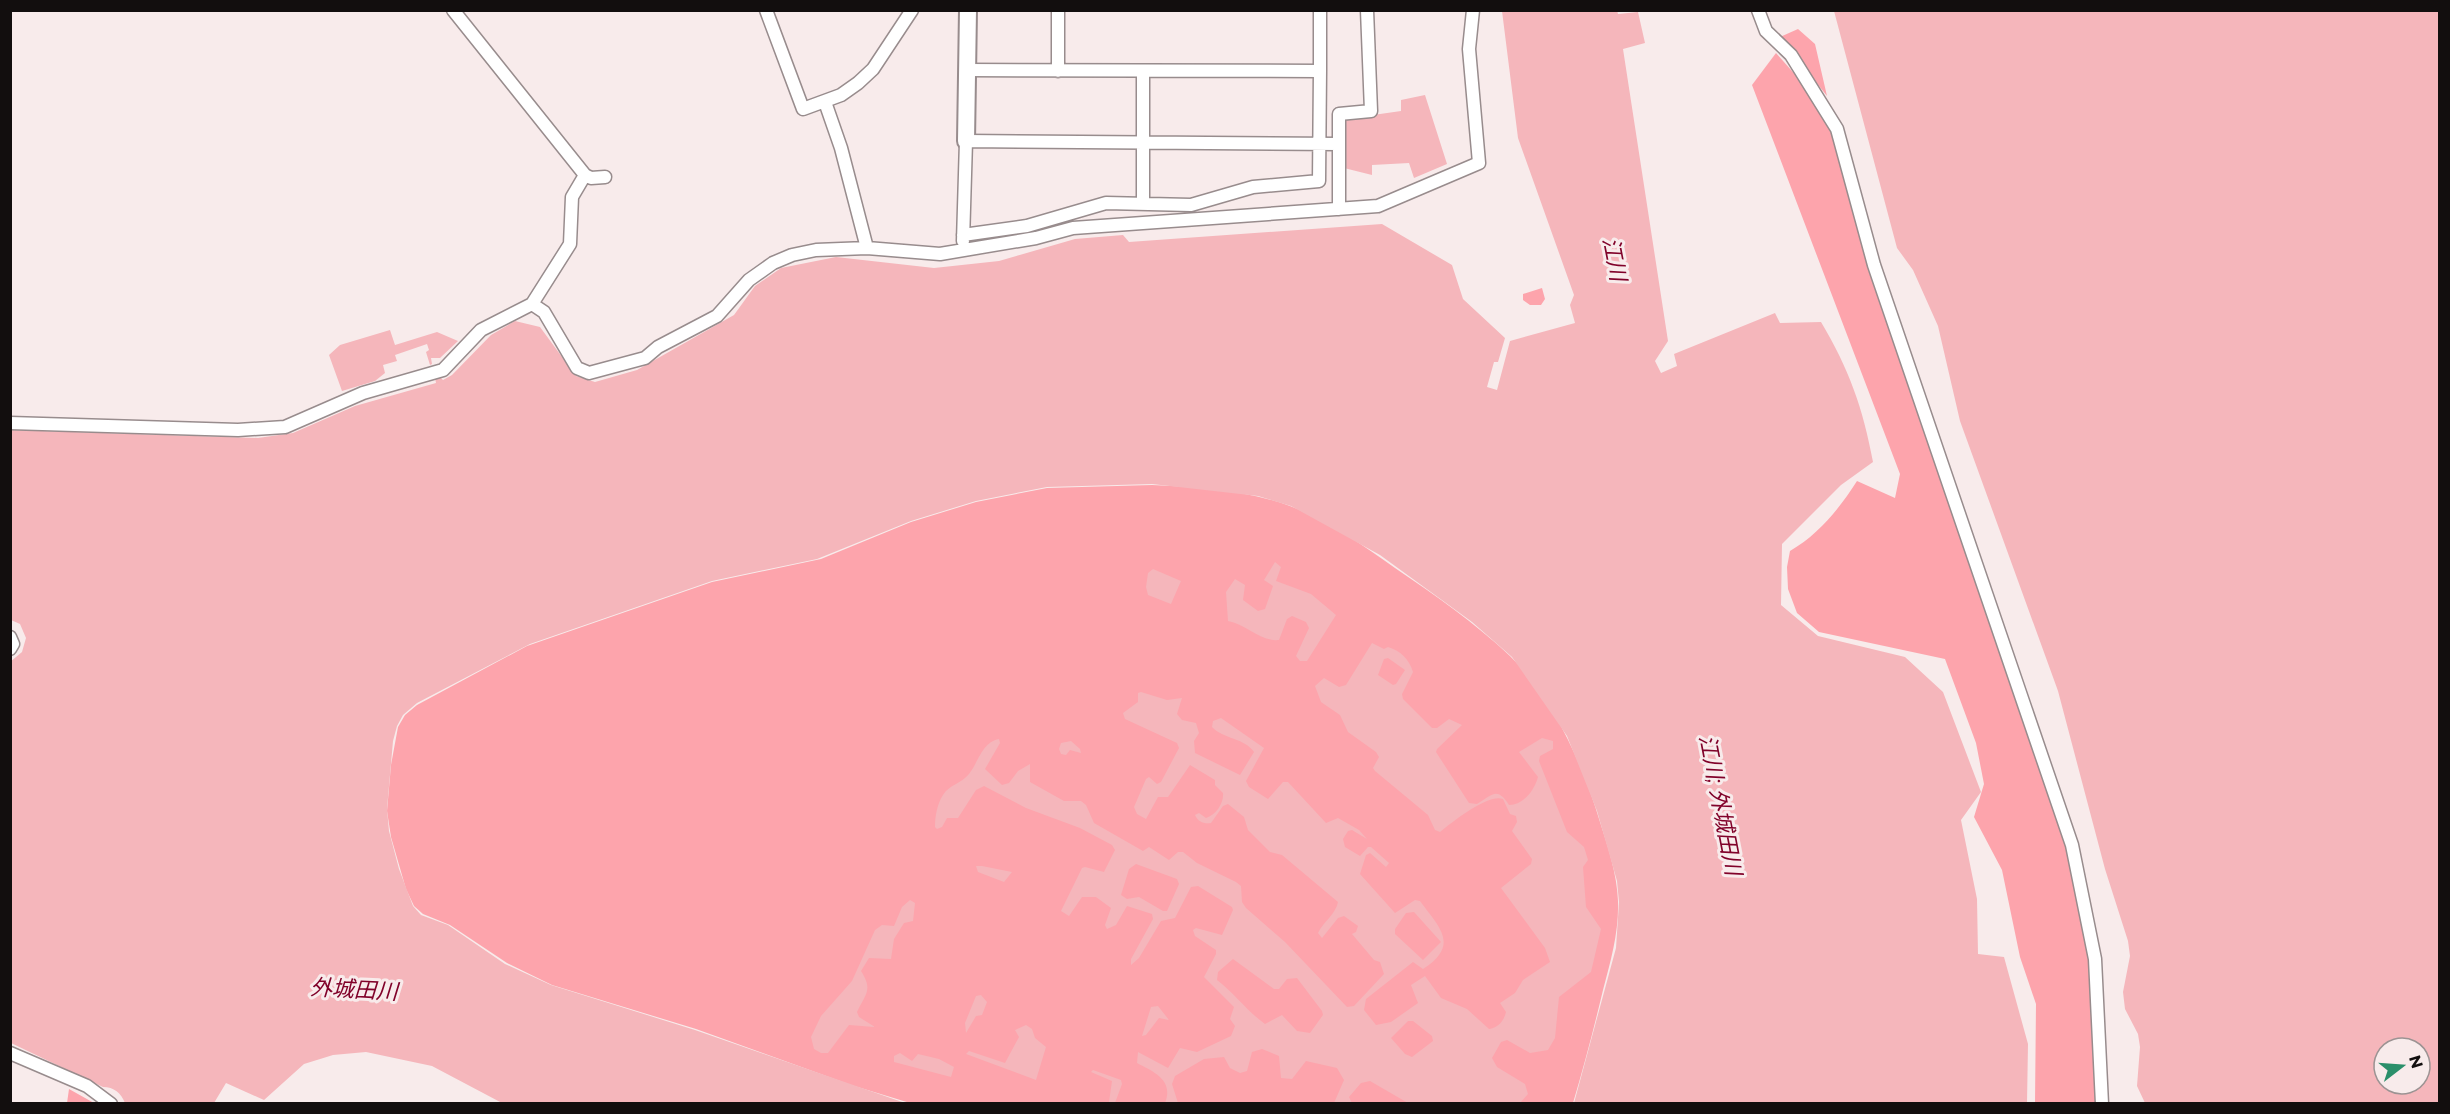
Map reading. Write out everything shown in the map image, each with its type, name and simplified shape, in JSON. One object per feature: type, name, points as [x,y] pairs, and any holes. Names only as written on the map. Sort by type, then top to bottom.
[{"type":"street","points":[[453,10],[585,175],[591,178],[605,177]]},
{"type":"street","points":[[766,10],[803,109],[841,95],[873,69],[912,10]]},
{"type":"street","points":[[962,251],[968,10]]},
{"type":"street","points":[[1058,10],[1058,71]]},
{"type":"street","points":[[963,234],[1027,226],[1106,203],[1143,202],[1191,205],[1266,185],[1319,181],[1320,10]]},
{"type":"street","points":[[1339,209],[1339,114],[1371,111],[1367,10]]},
{"type":"street","points":[[532,304],[544,312],[578,368],[589,372],[645,358],[658,348],[717,316],[749,280],[772,264],[792,255],[816,250],[867,248],[940,254],[1036,238],[1073,228],[1378,206],[1479,163],[1469,49],[1473,10]]},
{"type":"street","points":[[1758,10],[1766,31],[1791,56],[1837,129],[1874,265],[2072,845],[2095,959],[2102,1104]]},
{"type":"street","points":[[968,70],[1320,71]]},
{"type":"street","points":[[1143,71],[1143,202]]},
{"type":"street","points":[[825,102],[841,148],[867,248]]},
{"type":"street","points":[[966,141],[1339,144]]},
{"type":"street","points":[[10,423],[238,430],[285,427],[363,393],[443,370],[481,330],[532,304],[570,244],[572,197],[585,175]]},
{"type":"street","points":[[10,637],[13,644],[10,649]]},
{"type":"street","points":[[10,1053],[87,1086],[111,1104]]},
{"type":"shaded area","points":[[1798,29],[1815,44],[1827,96],[1780,37]]},
{"type":"shaded area","points":[[1776,53],[1807,88],[1832,131],[1868,269],[1930,449],[1972,559],[2065,836],[2087,938],[2094,1012],[2096,1103],[2035,1103],[2036,1004],[2020,957],[2002,870],[1974,817],[1984,784],[1976,743],[1945,659],[1819,632],[1797,613],[1788,589],[1787,567],[1790,551],[1828,520],[1857,481],[1895,498],[1900,474],[1752,85]]},
{"type":"shaded area","points":[[1542,288],[1545,299],[1541,305],[1530,305],[1523,300],[1523,294]]},
{"type":"shaded area","points":[[1152,485],[1204,488],[1257,496],[1318,518],[1370,551],[1469,621],[1510,656],[1540,692],[1565,733],[1585,778],[1609,851],[1617,891],[1618,912],[1614,946],[1573,1103],[910,1103],[851,1085],[696,1029],[552,985],[507,963],[450,925],[423,914],[414,906],[406,889],[391,837],[387,811],[391,765],[398,727],[405,715],[417,705],[527,646],[712,582],[821,559],[911,522],[976,502],[1047,488]]},
{"type":"shaded area","points":[[69,1089],[94,1103],[67,1103]]},
{"type":"water","points":[[1617,10],[1618,14],[1638,12],[1645,43],[1623,49],[1668,341],[1655,361],[1661,373],[1677,366],[1674,354],[1775,313],[1780,323],[1821,322],[1840,356],[1854,389],[1865,424],[1873,462],[1841,485],[1782,544],[1781,605],[1818,636],[1905,657],[1943,692],[1981,792],[1961,820],[1977,899],[1978,954],[2004,957],[2028,1044],[2027,1103],[1574,1103],[1616,948],[1619,902],[1617,881],[1597,811],[1567,736],[1512,657],[1472,622],[1380,555],[1291,506],[1258,496],[1152,484],[1047,487],[976,501],[911,521],[817,559],[712,581],[530,644],[417,703],[403,715],[397,726],[393,741],[387,809],[389,831],[399,869],[413,906],[421,915],[448,925],[505,964],[551,985],[695,1030],[905,1103],[502,1103],[432,1066],[366,1052],[333,1055],[304,1064],[264,1100],[226,1083],[214,1103],[125,1103],[114,1089],[103,1087],[11,1043],[10,662],[22,652],[26,638],[20,624],[11,620],[11,430],[258,438],[293,433],[355,406],[436,383],[435,378],[440,377],[443,380],[452,375],[491,335],[515,321],[540,327],[576,376],[595,382],[637,370],[734,315],[755,286],[781,268],[836,257],[934,268],[999,261],[1075,239],[1123,235],[1129,242],[1382,224],[1452,265],[1463,299],[1505,338],[1498,362],[1494,362],[1487,387],[1497,390],[1510,341],[1575,323],[1570,305],[1574,295],[1518,138],[1502,11]]},
{"type":"water","points":[[1834,11],[2439,11],[2439,1103],[2145,1103],[2137,1086],[2140,1047],[2138,1034],[2125,1009],[2123,992],[2130,956],[2128,941],[2105,869],[2058,691],[1960,421],[1938,326],[1913,270],[1897,248]]},
{"type":"water","points":[[1425,95],[1447,164],[1414,178],[1409,163],[1372,165],[1372,175],[1344,168],[1345,119],[1401,111],[1401,100]]},
{"type":"water","points":[[390,330],[395,345],[437,332],[458,341],[440,358],[431,358],[432,364],[430,365],[426,352],[429,350],[427,344],[395,355],[397,361],[383,365],[385,373],[375,381],[342,391],[329,355],[340,345]]},
{"type":"water","points":[[1275,562],[1281,567],[1276,581],[1311,594],[1336,615],[1307,661],[1300,661],[1296,656],[1309,628],[1306,622],[1292,616],[1287,619],[1279,640],[1272,640],[1228,621],[1226,592],[1235,579],[1245,585],[1243,600],[1258,611],[1265,609],[1273,586],[1264,580]]},
{"type":"water","points":[[1153,569],[1181,581],[1171,604],[1148,595],[1146,587],[1148,573]]},
{"type":"water","points":[[1372,643],[1401,653],[1413,672],[1402,694],[1403,699],[1432,728],[1437,728],[1449,719],[1462,725],[1436,752],[1469,803],[1477,804],[1494,794],[1501,796],[1509,805],[1524,799],[1538,777],[1519,752],[1542,738],[1553,741],[1553,749],[1540,756],[1539,761],[1567,832],[1584,847],[1588,860],[1583,867],[1586,907],[1601,929],[1591,972],[1559,997],[1555,1038],[1548,1050],[1530,1053],[1507,1040],[1501,1042],[1492,1058],[1497,1067],[1525,1084],[1528,1094],[1520,1103],[1408,1103],[1370,1081],[1361,1083],[1349,1097],[1352,1103],[1334,1103],[1344,1080],[1337,1068],[1306,1061],[1292,1079],[1281,1078],[1279,1056],[1262,1049],[1252,1052],[1247,1071],[1240,1073],[1230,1068],[1224,1057],[1204,1059],[1175,1076],[1172,1084],[1178,1103],[1165,1103],[1167,1088],[1165,1083],[1156,1074],[1137,1063],[1138,1052],[1168,1068],[1180,1048],[1197,1052],[1231,1036],[1235,1026],[1230,1019],[1234,1007],[1204,977],[1216,950],[1195,936],[1193,930],[1196,928],[1222,935],[1233,910],[1232,907],[1198,886],[1191,887],[1175,918],[1161,921],[1139,958],[1131,965],[1131,959],[1153,919],[1152,914],[1127,906],[1116,925],[1107,929],[1105,925],[1111,908],[1096,897],[1082,897],[1069,916],[1061,911],[1082,868],[1104,872],[1115,850],[1112,845],[1080,828],[1026,808],[984,786],[976,790],[958,818],[947,818],[942,827],[937,829],[935,819],[939,802],[952,786],[969,774],[988,744],[999,739],[1000,743],[985,769],[1002,785],[1009,783],[1018,771],[1030,764],[1030,782],[1064,801],[1081,801],[1086,805],[1094,823],[1143,851],[1149,847],[1169,860],[1178,852],[1183,852],[1197,863],[1236,882],[1241,886],[1242,902],[1246,908],[1285,942],[1347,1007],[1354,1006],[1384,974],[1380,962],[1374,960],[1352,934],[1356,932],[1358,926],[1344,916],[1338,918],[1322,938],[1318,933],[1335,910],[1338,902],[1282,855],[1270,852],[1248,830],[1244,817],[1228,804],[1223,806],[1211,823],[1204,823],[1198,819],[1195,815],[1199,813],[1206,818],[1221,805],[1223,793],[1215,785],[1215,780],[1190,765],[1168,797],[1158,797],[1146,819],[1137,814],[1134,807],[1146,779],[1149,777],[1157,784],[1161,782],[1179,748],[1177,743],[1125,719],[1123,713],[1138,702],[1138,693],[1141,692],[1167,700],[1182,698],[1177,714],[1182,720],[1196,723],[1199,733],[1194,741],[1195,753],[1240,775],[1254,752],[1245,744],[1212,727],[1213,721],[1221,718],[1264,748],[1246,781],[1249,787],[1268,799],[1283,782],[1288,782],[1326,823],[1338,818],[1359,830],[1367,839],[1352,830],[1348,831],[1343,839],[1345,847],[1360,856],[1368,847],[1371,847],[1389,863],[1386,867],[1370,853],[1366,855],[1360,874],[1395,913],[1415,900],[1420,901],[1439,928],[1444,944],[1434,960],[1423,969],[1413,962],[1366,999],[1364,1010],[1376,1025],[1391,1022],[1418,1003],[1411,985],[1425,976],[1441,998],[1467,1009],[1489,1029],[1498,1026],[1506,1012],[1500,1003],[1515,993],[1523,980],[1550,962],[1545,948],[1501,888],[1531,864],[1532,859],[1512,831],[1517,822],[1516,816],[1510,814],[1503,799],[1497,798],[1480,804],[1440,832],[1435,830],[1428,815],[1375,771],[1373,768],[1379,757],[1376,752],[1348,732],[1340,715],[1321,702],[1315,686],[1324,678],[1339,687],[1346,685]],"holes":[[[1388,658],[1405,670],[1396,684],[1393,685],[1378,675],[1384,659]],[[1136,864],[1177,879],[1179,884],[1167,911],[1139,897],[1127,899],[1121,895],[1129,869]],[[1414,912],[1441,942],[1423,960],[1395,934],[1395,929],[1406,913]],[[1233,959],[1274,989],[1279,989],[1287,979],[1297,978],[1323,1015],[1310,1033],[1297,1031],[1282,1015],[1265,1024],[1217,980],[1218,972]],[[1408,1021],[1413,1021],[1432,1036],[1433,1041],[1412,1057],[1405,1054],[1391,1038]]]},
{"type":"water","points":[[1071,741],[1081,753],[1070,750],[1066,755],[1061,754],[1059,749],[1061,743]]},
{"type":"water","points":[[976,866],[1012,872],[1004,882],[978,872]]},
{"type":"water","points":[[910,900],[915,903],[913,921],[904,923],[894,939],[891,959],[869,958],[861,971],[867,983],[867,992],[857,1012],[859,1017],[875,1027],[849,1025],[828,1053],[821,1053],[814,1049],[811,1037],[821,1016],[852,981],[875,930],[882,925],[894,926],[902,907]]},
{"type":"water","points":[[981,995],[987,1002],[982,1015],[976,1016],[966,1033],[965,1023],[976,996]]},
{"type":"water","points":[[1158,1006],[1169,1020],[1159,1018],[1146,1035],[1142,1036],[1151,1007]]},
{"type":"water","points":[[1026,1025],[1032,1029],[1035,1038],[1046,1047],[1036,1080],[966,1054],[969,1051],[1005,1063],[1019,1037],[1015,1030]]},
{"type":"water","points":[[900,1053],[912,1061],[918,1054],[939,1059],[954,1067],[951,1077],[894,1062],[894,1056]]},
{"type":"water","points":[[1093,1070],[1121,1080],[1122,1084],[1115,1103],[1109,1102],[1112,1081],[1091,1072]]},
{"type":"water label","name":"江川","points":[[1615,259]]},
{"type":"water label","name":"江川; 外城田川","points":[[1721,805]]},
{"type":"water label","name":"外城田川","points":[[354,989]]}]
